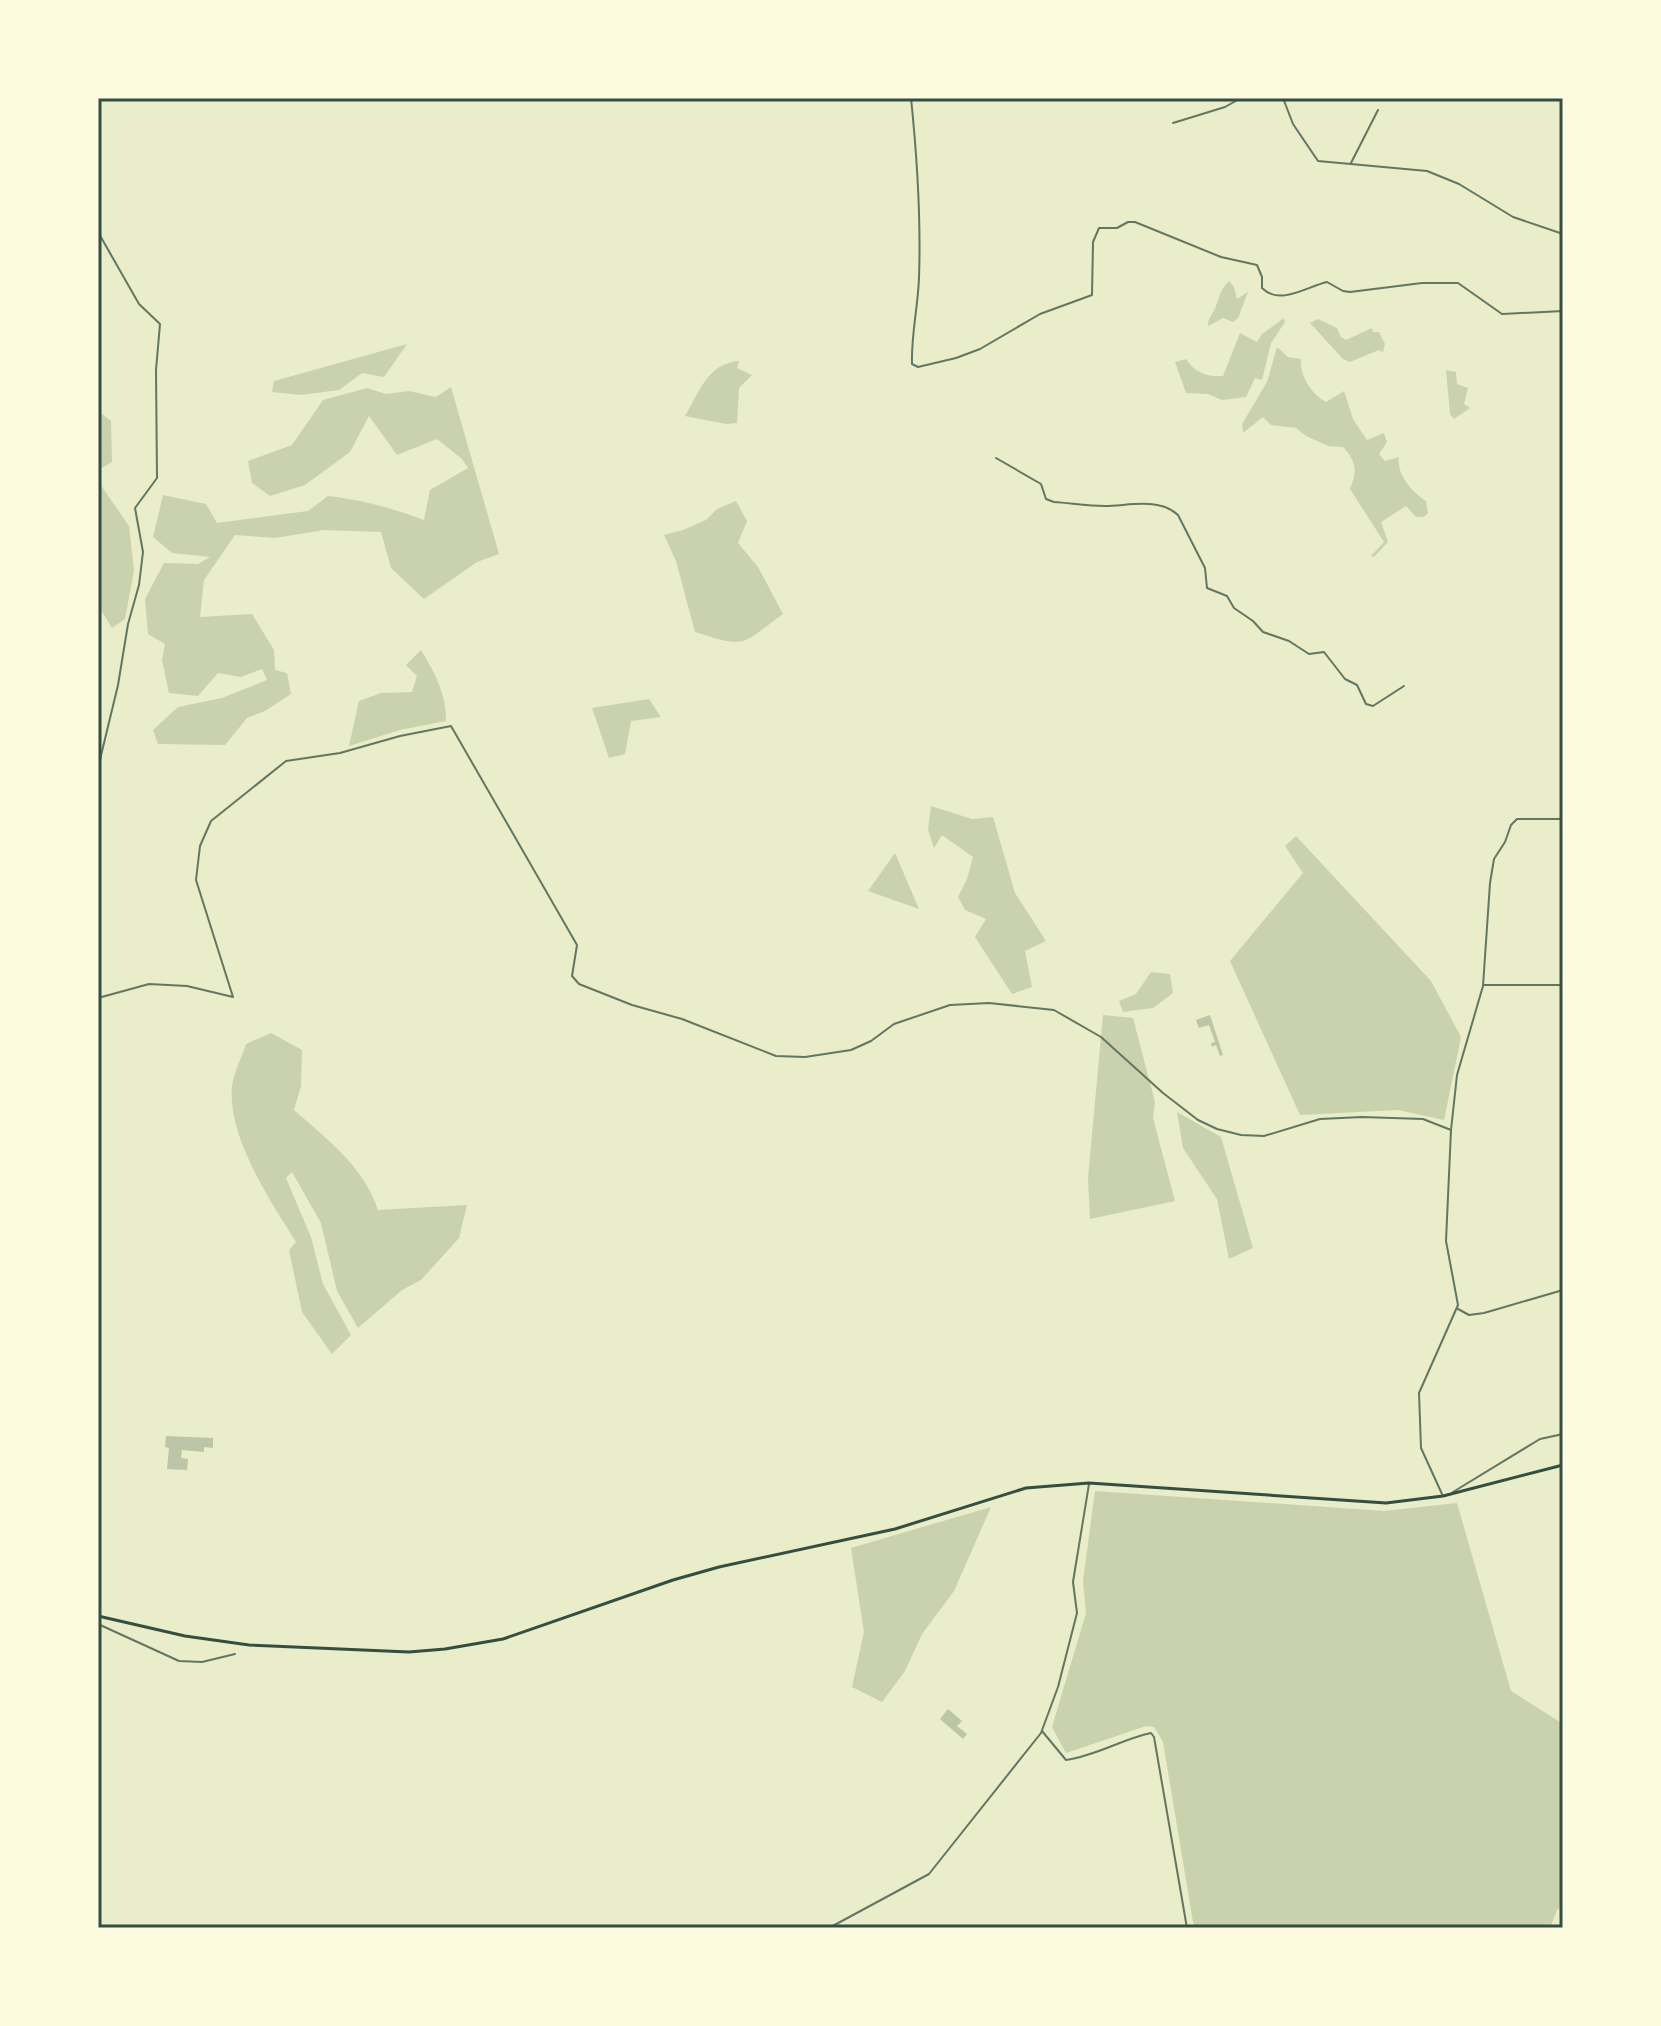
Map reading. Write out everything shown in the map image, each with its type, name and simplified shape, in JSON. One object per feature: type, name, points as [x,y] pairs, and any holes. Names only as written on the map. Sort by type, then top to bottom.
[{"type":"main road","points":[[98,1616],[185,1636],[249,1645],[409,1652],[445,1649],[503,1639],[719,1567],[895,1529],[1026,1488],[1089,1483],[1386,1503],[1443,1496],[1563,1465]]},
{"type":"street","points":[[911,98],[916,152],[919,278],[912,364],[918,367],[980,349],[1040,314],[1092,295],[1093,242],[1099,228],[1117,228],[1128,222],[1135,222],[1221,257],[1257,265],[1262,288],[1269,295],[1282,296],[1327,282],[1350,292],[1437,282],[1458,283],[1502,314],[1563,311]]},
{"type":"street","points":[[1173,123],[1225,107],[1241,98]]},
{"type":"street","points":[[1283,98],[1293,124],[1318,161],[1427,171],[1459,184],[1513,217],[1563,234]]},
{"type":"street","points":[[1350,164],[1378,110]]},
{"type":"street","points":[[98,232],[139,304],[160,324],[161,337],[156,370],[157,478],[135,508],[143,552],[139,585],[98,768]]},
{"type":"street","points":[[996,458],[1041,484],[1046,499],[1054,502],[1105,506],[1137,503],[1173,509],[1205,568],[1207,588],[1227,596],[1234,608],[1263,632],[1289,641],[1309,654],[1324,652],[1345,679],[1357,685],[1366,704],[1373,706],[1382,702],[1404,686]]},
{"type":"street","points":[[98,998],[149,984],[187,986],[233,997],[196,880],[200,846],[211,821],[286,761],[340,753],[451,726],[577,945],[572,976],[579,984],[632,1005],[682,1019],[776,1056],[805,1057],[851,1050],[871,1041],[894,1024],[950,1005],[989,1003],[1054,1010],[1101,1037],[1163,1093],[1198,1120],[1217,1129],[1264,1136],[1310,1121],[1362,1117],[1423,1119],[1451,1130]]},
{"type":"street","points":[[1443,1496],[1421,1448],[1419,1393],[1457,1309],[1446,1241],[1451,1130],[1457,1075],[1483,986],[1494,859],[1517,819],[1563,819]]},
{"type":"street","points":[[1483,986],[1563,985]]},
{"type":"street","points":[[1457,1309],[1469,1315],[1484,1313],[1563,1290]]},
{"type":"street","points":[[1449,1494],[1540,1439],[1563,1434]]},
{"type":"street","points":[[829,1928],[929,1874],[1042,1731],[1058,1687],[1077,1613],[1073,1582],[1089,1483]]},
{"type":"street","points":[[98,1624],[179,1661],[202,1662],[235,1654]]},
{"type":"street","points":[[1042,1731],[1066,1760],[1080,1758],[1130,1737],[1151,1733],[1154,1737],[1187,1928]]},
{"type":"green space","points":[[1229,281],[1237,299],[1248,292],[1238,318],[1233,322],[1223,318],[1208,326],[1222,291]]},
{"type":"green space","points":[[1284,318],[1285,322],[1271,343],[1262,380],[1255,378],[1246,397],[1222,400],[1208,394],[1186,393],[1175,362],[1186,359],[1202,373],[1223,376],[1240,333],[1257,342],[1262,334]]},
{"type":"green space","points":[[1318,319],[1337,328],[1346,340],[1372,328],[1373,332],[1379,332],[1385,344],[1383,352],[1379,350],[1350,362],[1343,359],[1310,323]]},
{"type":"green space","points":[[407,344],[384,377],[362,373],[339,390],[301,395],[272,392],[274,381]]},
{"type":"green space","points":[[1277,347],[1288,357],[1301,359],[1304,378],[1321,399],[1326,402],[1344,391],[1353,419],[1367,440],[1384,433],[1387,442],[1379,454],[1385,461],[1399,457],[1400,470],[1406,482],[1426,501],[1428,513],[1424,517],[1416,517],[1406,506],[1381,522],[1388,542],[1374,557],[1371,556],[1384,542],[1350,489],[1354,467],[1343,447],[1328,446],[1296,428],[1271,425],[1263,417],[1243,433],[1242,424],[1267,382]]},
{"type":"green space","points":[[739,361],[737,368],[752,375],[739,388],[737,423],[726,424],[685,416],[712,373],[728,363]]},
{"type":"green space","points":[[1446,370],[1456,372],[1457,384],[1468,388],[1464,404],[1470,408],[1454,419],[1450,414]]},
{"type":"green space","points":[[451,387],[499,554],[477,562],[424,599],[391,568],[381,532],[324,530],[275,538],[235,535],[204,580],[200,617],[252,614],[274,650],[275,670],[287,673],[291,694],[265,711],[247,718],[225,745],[158,744],[153,730],[178,707],[222,698],[267,680],[262,669],[241,677],[218,673],[198,696],[169,693],[162,660],[165,644],[148,634],[145,599],[164,563],[198,564],[210,557],[172,553],[153,537],[163,495],[206,504],[217,523],[308,511],[328,496],[377,505],[424,520],[430,490],[468,468],[462,459],[437,439],[397,455],[369,416],[350,452],[305,485],[270,496],[252,483],[248,461],[292,445],[323,400],[367,388],[386,394],[409,391],[436,397]]},
{"type":"green space","points":[[98,411],[111,421],[112,462],[98,470]]},
{"type":"green space","points":[[98,481],[129,526],[134,571],[125,619],[112,628],[98,605]]},
{"type":"green space","points":[[736,501],[747,521],[738,543],[758,567],[783,614],[750,638],[735,642],[695,632],[676,561],[664,535],[706,520],[717,509]]},
{"type":"green space","points":[[421,650],[442,693],[446,721],[400,730],[349,746],[359,701],[381,693],[412,692],[417,676],[406,665]]},
{"type":"green space","points":[[649,699],[661,717],[631,721],[625,754],[609,758],[592,708]]},
{"type":"green space","points":[[931,806],[972,819],[993,817],[1015,893],[1046,941],[1025,951],[1032,987],[1012,994],[975,937],[986,919],[965,910],[958,897],[973,857],[942,835],[934,848],[928,830]]},
{"type":"green space","points":[[1296,836],[1431,981],[1461,1037],[1444,1120],[1398,1110],[1300,1115],[1230,961],[1303,873],[1285,846]]},
{"type":"green space","points":[[895,853],[919,909],[868,891]]},
{"type":"green space","points":[[1151,972],[1170,974],[1173,993],[1153,1008],[1123,1012],[1119,1001],[1136,994]]},
{"type":"green space","points":[[1103,1015],[1133,1018],[1155,1102],[1153,1118],[1175,1201],[1090,1219],[1088,1178]]},
{"type":"green space","points":[[271,1033],[302,1050],[301,1086],[294,1110],[354,1167],[378,1210],[467,1205],[459,1238],[421,1280],[402,1290],[358,1328],[337,1291],[321,1223],[292,1172],[286,1178],[311,1237],[323,1284],[351,1335],[332,1354],[302,1312],[289,1250],[296,1242],[252,1167],[236,1126],[232,1106],[233,1081],[246,1044]]},
{"type":"green space","points":[[1177,1112],[1221,1137],[1253,1248],[1229,1259],[1217,1199],[1183,1148]]},
{"type":"green space","points":[[1095,1491],[1384,1511],[1457,1503],[1511,1691],[1563,1724],[1563,1907],[1557,1910],[1550,1928],[1194,1928],[1163,1742],[1154,1727],[1146,1726],[1066,1753],[1052,1727],[1086,1613],[1083,1581]]},
{"type":"green space","points":[[991,1507],[954,1591],[922,1634],[905,1671],[882,1702],[852,1687],[864,1632],[851,1548]]},
{"type":"building","points":[[1210,1015],[1223,1055],[1220,1056],[1216,1045],[1212,1047],[1211,1043],[1215,1042],[1209,1025],[1199,1028],[1196,1020]]},
{"type":"building","points":[[166,1436],[213,1438],[213,1448],[204,1447],[204,1452],[182,1450],[181,1458],[188,1459],[187,1470],[167,1469],[169,1448],[165,1447]]},
{"type":"building","points":[[948,1709],[962,1721],[957,1726],[967,1734],[963,1739],[940,1719]]}]
